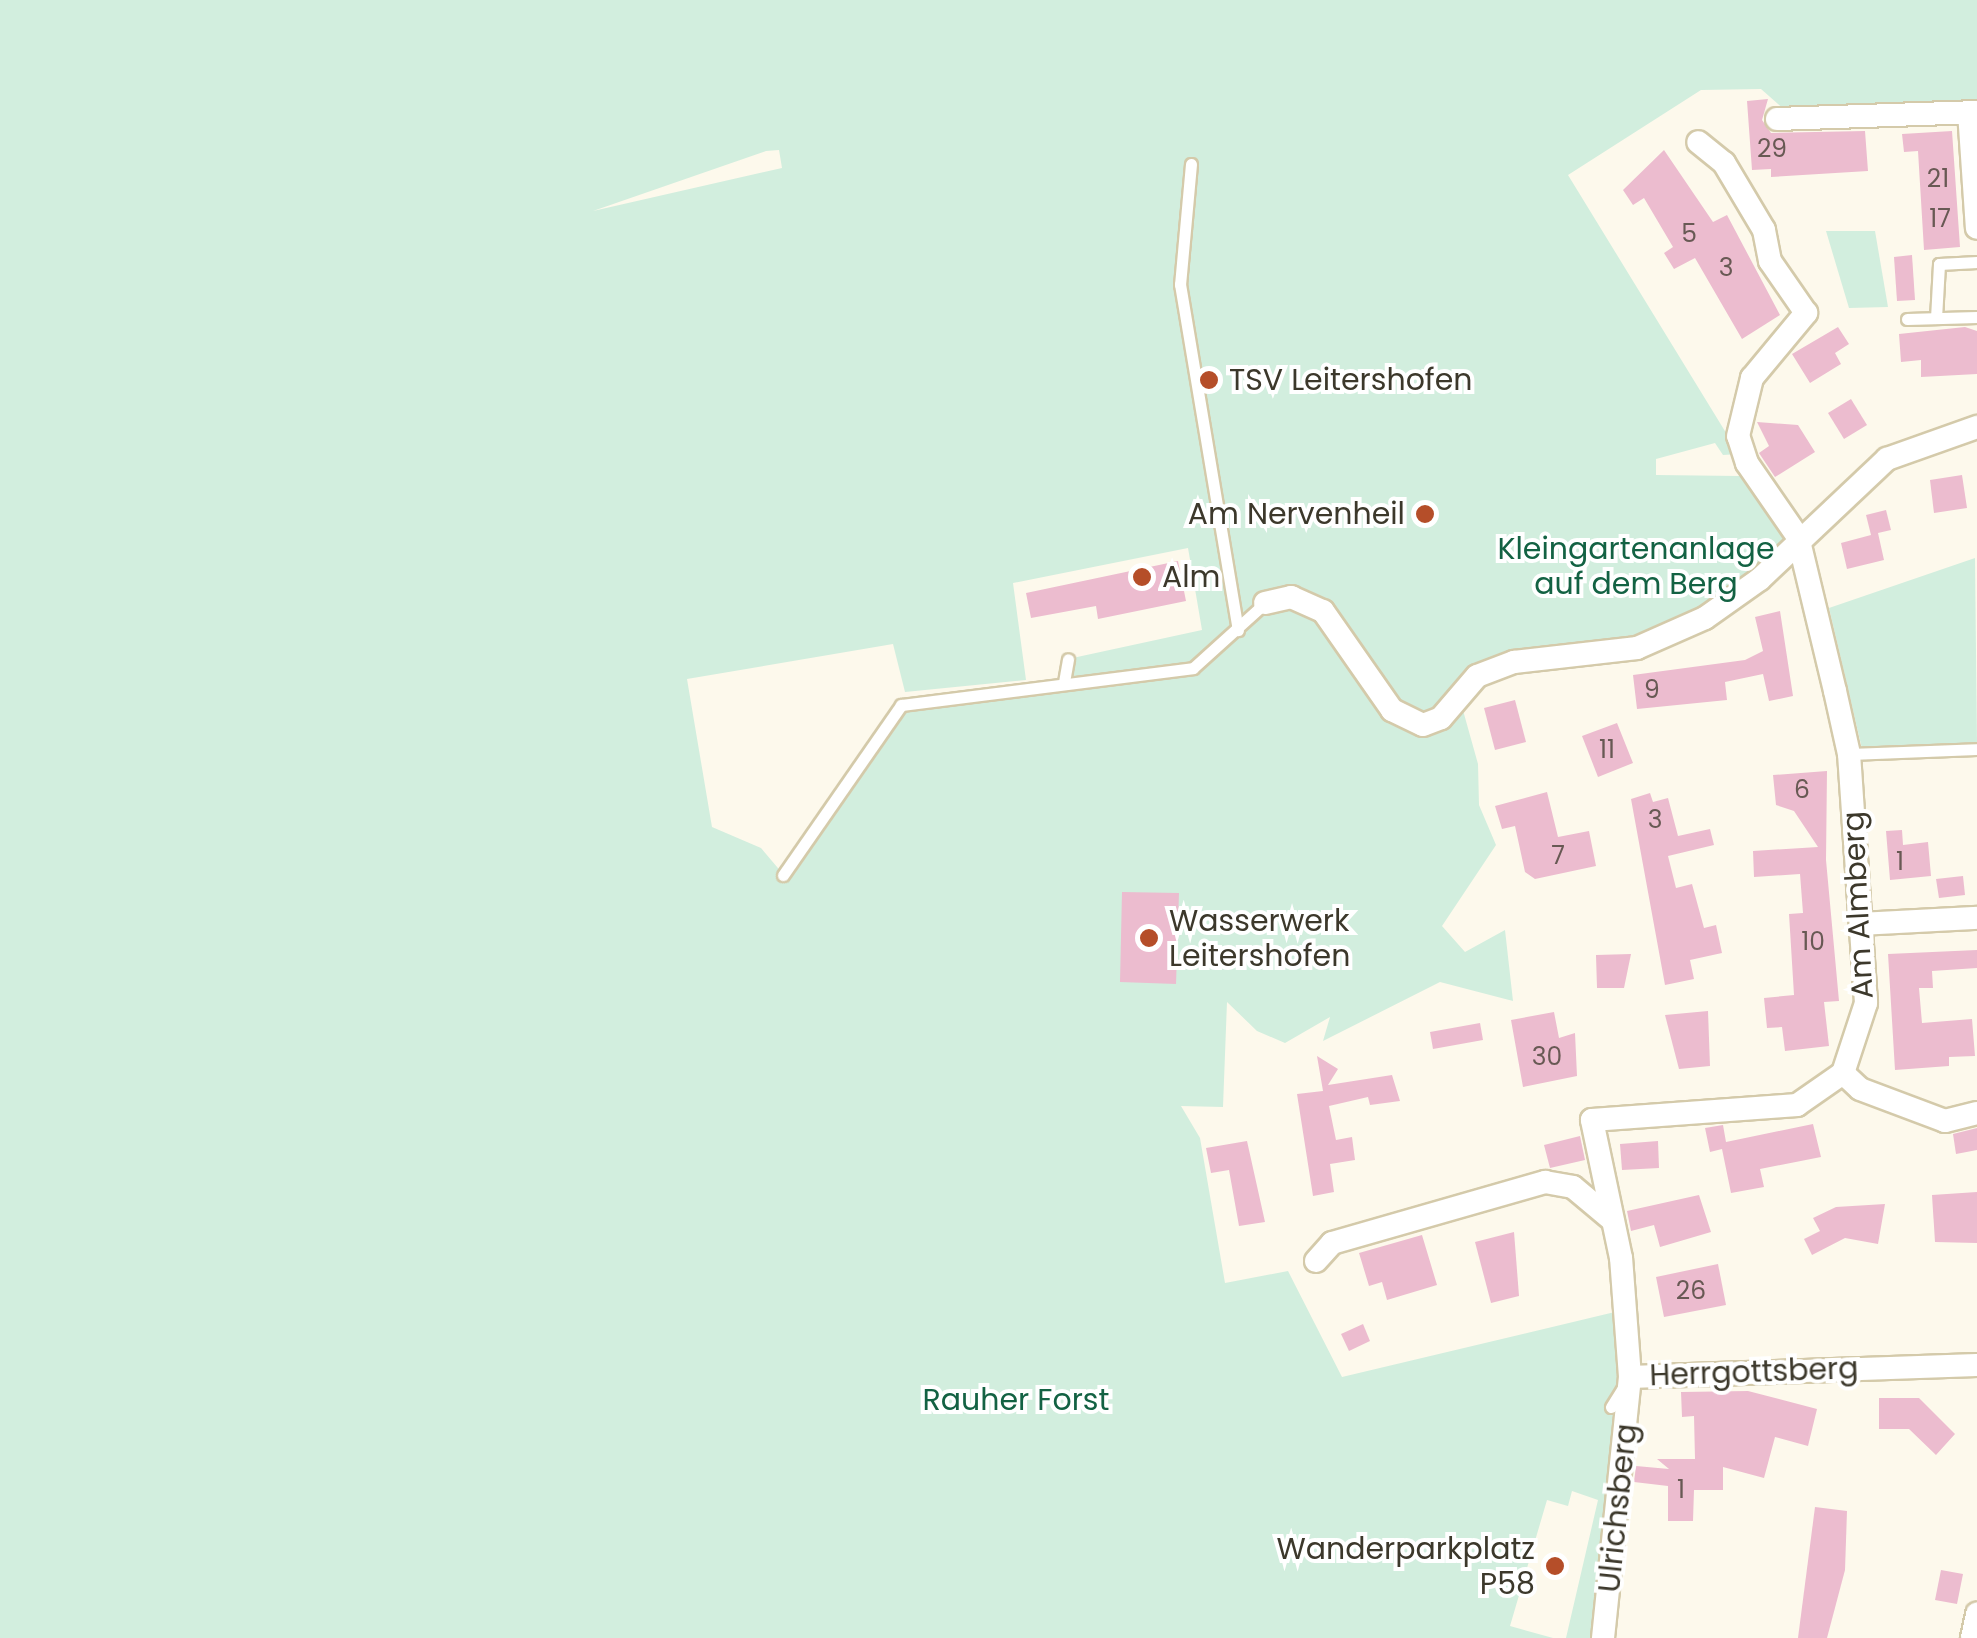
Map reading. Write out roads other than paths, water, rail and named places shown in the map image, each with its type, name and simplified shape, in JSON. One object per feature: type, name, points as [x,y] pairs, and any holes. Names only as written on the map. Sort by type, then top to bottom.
[{"type":"street","points":[[1778,119],[1973,112],[1977,228]]},
{"type":"street","points":[[1698,142],[1724,163],[1764,230],[1770,261],[1806,313],[1752,378],[1738,436],[1746,462],[1798,537]]},
{"type":"street","points":[[1265,603],[1291,597],[1323,611],[1392,710],[1424,724],[1440,718],[1477,676],[1514,662],[1637,648],[1704,618],[1760,579],[1798,537],[1887,458],[1977,427]]},
{"type":"street","name":"Am Almberg","points":[[1798,537],[1849,754],[1866,1002],[1843,1073]]},
{"type":"street","points":[[1861,924],[1977,918]]},
{"type":"street","points":[[1843,1073],[1860,1089],[1945,1121],[1977,1114]]},
{"type":"street","name":"Herrgottsberg","points":[[1843,1073],[1797,1105],[1592,1120],[1611,1219],[1630,1377],[1977,1365]]},
{"type":"street","points":[[1316,1261],[1332,1243],[1544,1182],[1573,1188],[1611,1219]]},
{"type":"street","name":"Ulrichsberg","points":[[1603,1638],[1630,1377]]},
{"type":"street","points":[[1972,1638],[1977,1614]]},
{"type":"lane","points":[[1191,164],[1180,284],[1238,630]]},
{"type":"lane","points":[[1936,318],[1940,264],[1977,262]]},
{"type":"lane","points":[[1906,320],[1977,317]]},
{"type":"lane","points":[[784,875],[901,705],[1193,668],[1265,603]]},
{"type":"lane","points":[[1064,682],[1068,659]]},
{"type":"lane","points":[[1849,754],[1977,749]]},
{"type":"lane","points":[[1611,1407],[1630,1377]]},
{"type":"place","name":"TSV Leitershofen","points":[[1209,380]]},
{"type":"place","name":"Am Nervenheil","points":[[1425,514]]},
{"type":"place","name":"Alm","points":[[1142,577]]},
{"type":"place","name":"Wasserwerk Leitershofen","points":[[1149,938]]},
{"type":"place","name":"Wanderparkplatz P58","points":[[1555,1566]]},
{"type":"park label","name":"Kleingartenanlage auf dem Berg","points":[[1636,566]]},
{"type":"park label","name":"Rauher Forst","points":[[1016,1400]]}]
